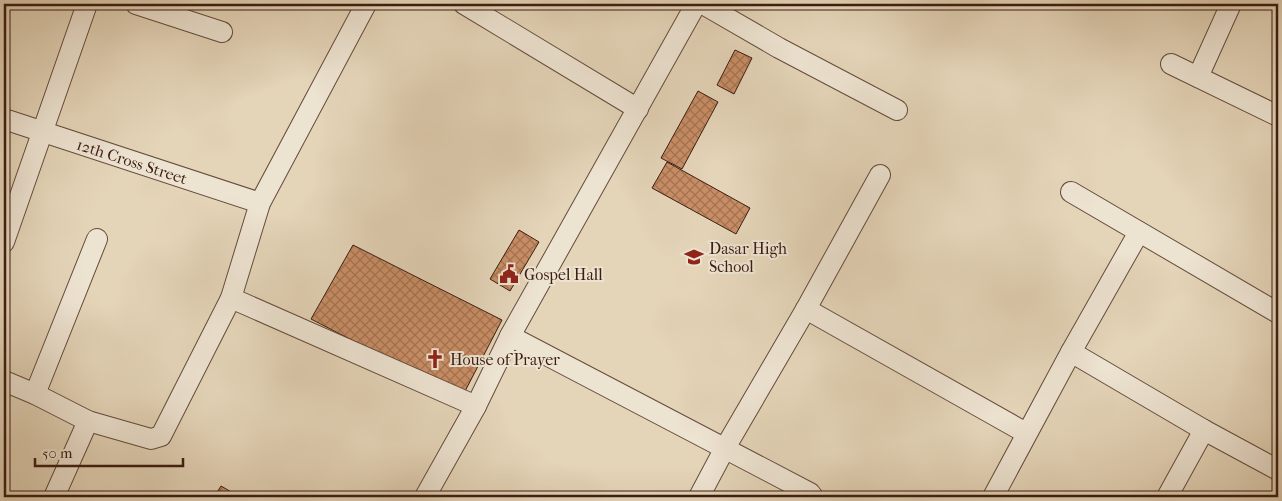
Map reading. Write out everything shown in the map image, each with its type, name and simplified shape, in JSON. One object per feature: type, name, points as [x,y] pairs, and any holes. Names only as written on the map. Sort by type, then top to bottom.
[{"type":"street","points":[[4,242],[87,4]]},
{"type":"street","points":[[136,4],[222,32]]},
{"type":"street","points":[[4,380],[88,421],[151,439],[161,436],[231,298],[260,203],[366,4]]},
{"type":"street","points":[[464,4],[638,109]]},
{"type":"street","points":[[425,497],[476,406],[510,336],[696,4]]},
{"type":"street","points":[[703,4],[779,48],[897,110]]},
{"type":"street","points":[[1198,77],[1231,4]]},
{"type":"street","points":[[1171,64],[1278,116]]},
{"type":"street","name":"12th Cross Street","points":[[4,119],[260,203]]},
{"type":"street","points":[[699,497],[725,448],[806,310],[880,175]]},
{"type":"street","points":[[1071,192],[1278,313]]},
{"type":"street","points":[[993,497],[1026,433],[1139,232]]},
{"type":"street","points":[[35,394],[97,238]]},
{"type":"street","points":[[231,298],[476,406]]},
{"type":"street","points":[[806,310],[1026,433]]},
{"type":"street","points":[[510,336],[725,448],[813,497]]},
{"type":"street","points":[[1071,352],[1204,430],[1278,470]]},
{"type":"street","points":[[54,497],[88,421]]},
{"type":"street","points":[[1167,497],[1204,430]]},
{"type":"building","points":[[735,50],[752,58],[734,94],[717,85]]},
{"type":"building","points":[[698,91],[718,102],[682,169],[661,158]]},
{"type":"building","points":[[667,162],[750,208],[736,234],[652,188]]},
{"type":"building","points":[[519,230],[539,242],[510,291],[490,279]]},
{"type":"building","name":"House of Prayer","points":[[353,245],[502,320],[462,397],[311,319]]},
{"type":"building","points":[[221,486],[240,497],[214,497]]},
{"type":"place","name":"Dasar High School","points":[[694,257]]},
{"type":"place","name":"Gospel Hall","points":[[509,274]]},
{"type":"place","name":"House of Prayer","points":[[435,359]]}]
